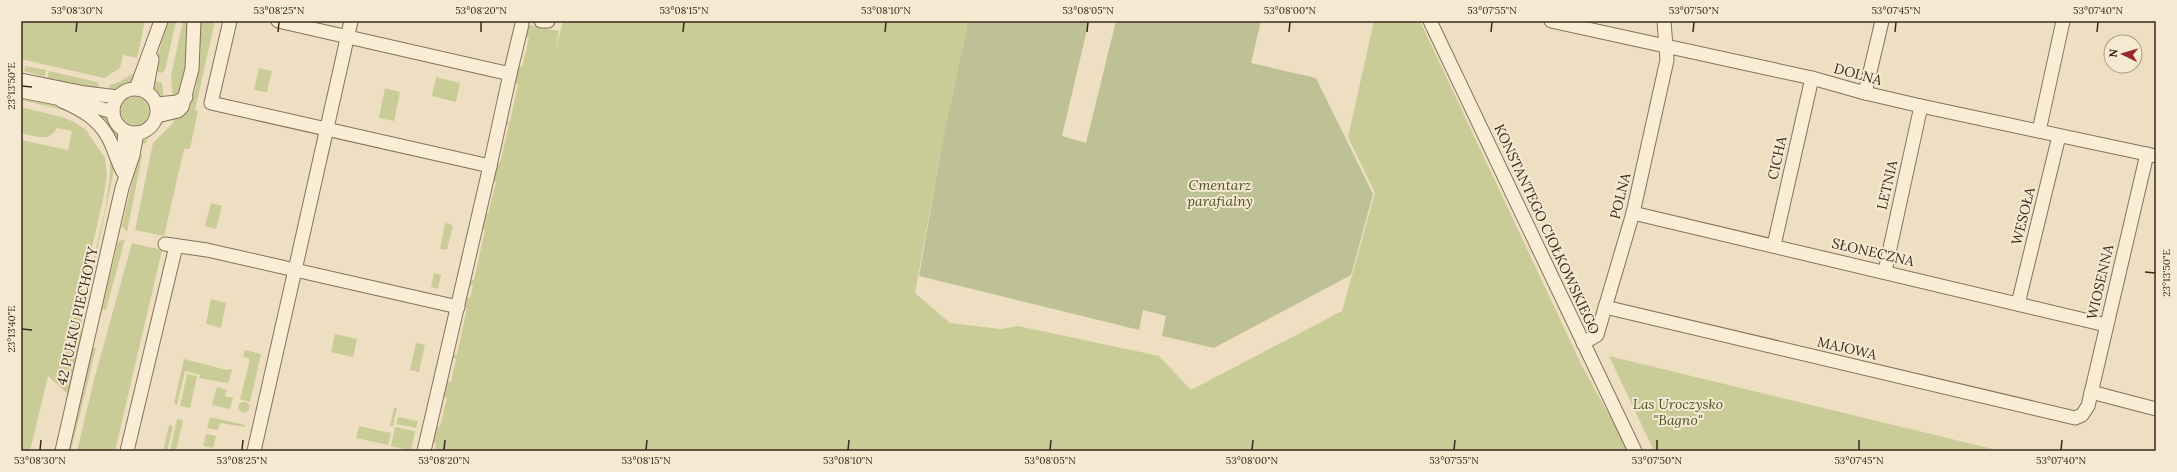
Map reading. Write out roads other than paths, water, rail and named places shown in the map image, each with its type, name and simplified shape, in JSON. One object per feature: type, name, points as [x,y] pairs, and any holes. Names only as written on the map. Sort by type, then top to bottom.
[{"type":"street","points":[[141,90],[160,21]]},
{"type":"street","points":[[141,90],[126,91],[118,97],[113,112],[119,126],[131,132],[150,128],[157,110],[186,97],[192,69],[194,21]]},
{"type":"street","points":[[230,21],[211,103],[490,166]]},
{"type":"street","points":[[278,21],[510,74]]},
{"type":"street","points":[[254,451],[351,21]]},
{"type":"street","points":[[540,21],[548,21]]},
{"type":"street","name":"KONSTANTEGO CIOŁKOWSKIEGO","points":[[1430,21],[1635,451]]},
{"type":"street","name":"DOLNA","points":[[1551,21],[1812,78],[1865,93],[1921,106],[2151,155]]},
{"type":"street","name":"POLNA","points":[[1584,343],[1597,335],[1633,213],[1667,60],[1664,21]]},
{"type":"street","points":[[1865,93],[1882,21]]},
{"type":"street","points":[[2039,131],[2063,21]]},
{"type":"street","points":[[424,451],[522,24]]},
{"type":"street","name":"CICHA","points":[[1774,245],[1812,78]]},
{"type":"street","points":[[21,80],[85,93],[118,97]]},
{"type":"street","points":[[141,90],[157,110]]},
{"type":"street","points":[[21,91],[62,101],[82,103],[113,112]]},
{"type":"street","points":[[62,101],[80,109],[101,126],[108,137],[122,172]]},
{"type":"street","name":"LETNIA","points":[[1884,271],[1921,106]]},
{"type":"street","name":"42 PUŁKU PIECHOTY","points":[[122,188],[122,172],[131,132]]},
{"type":"street","name":"42 PUŁKU PIECHOTY","points":[[62,451],[122,188],[133,155],[131,132]]},
{"type":"street","name":"WESOŁA","points":[[2018,304],[2059,136]]},
{"type":"street","name":"WIOSENNA","points":[[2082,415],[2091,392],[2106,325],[2151,155]]},
{"type":"street","name":"SŁONECZNA","points":[[1633,213],[1884,271],[2106,325]]},
{"type":"street","points":[[127,451],[171,245],[207,250],[458,307]]},
{"type":"street","name":"MAJOWA","points":[[1605,307],[2062,416],[2075,418],[2082,415]]},
{"type":"street","points":[[2091,392],[2156,409]]},
{"type":"park label","name":"Cmentarz parafialny","points":[[1220,194]]},
{"type":"park label","name":"Las Uroczysko \"Bagno\"","points":[[1678,412]]}]
